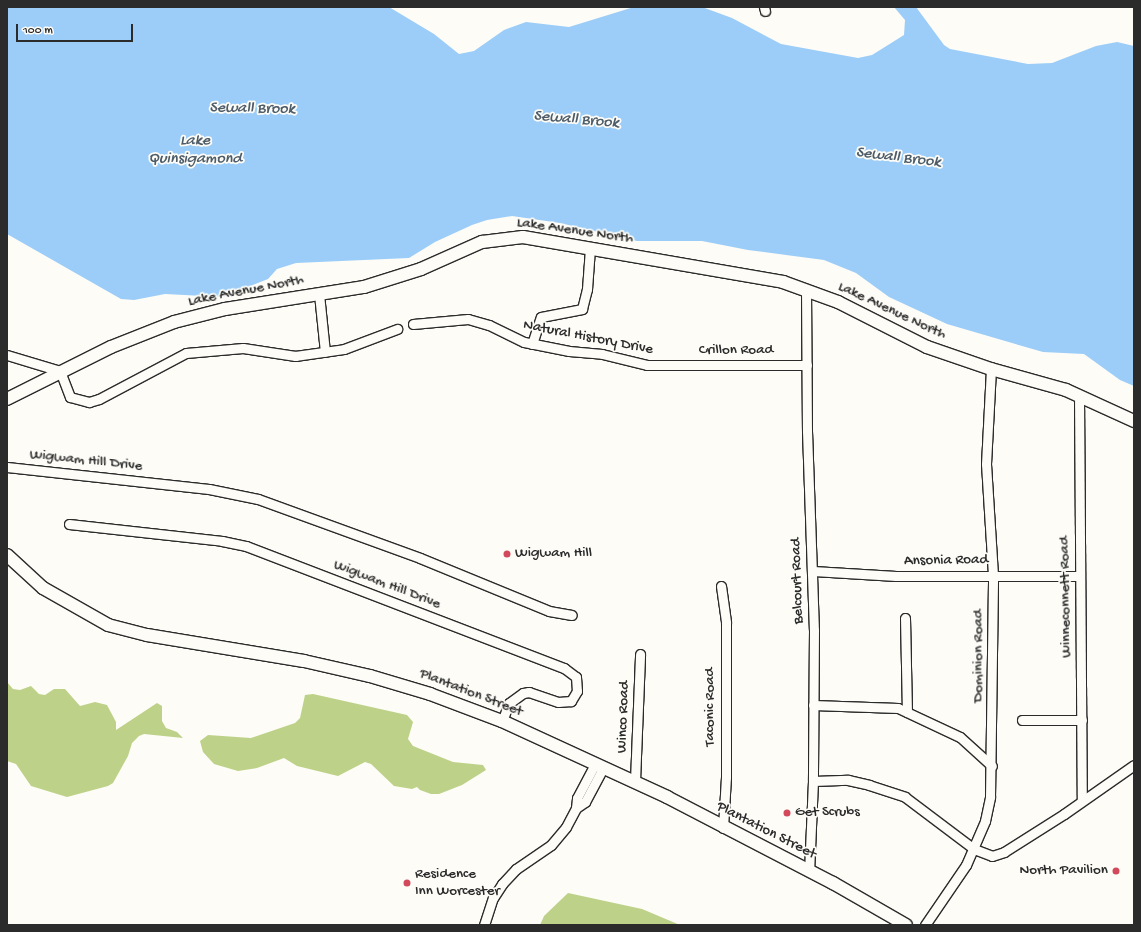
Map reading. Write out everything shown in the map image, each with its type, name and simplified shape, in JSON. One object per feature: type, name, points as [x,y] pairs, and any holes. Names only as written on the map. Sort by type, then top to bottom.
[{"type":"main road","name":"Lake Avenue North","points":[[7,398],[111,347],[174,322],[225,309],[364,287],[398,277],[482,242],[497,238],[523,237],[762,277],[806,289],[927,347],[991,369],[1079,395],[1134,421]]},
{"type":"main road","name":"Plantation Street","points":[[7,555],[43,588],[108,625],[147,635],[297,660],[370,676],[430,694],[502,721],[635,781],[723,828],[809,871],[906,925]]},
{"type":"street","points":[[532,344],[541,317],[582,309],[587,289],[590,248]]},
{"type":"street","name":"Belcourt Road","points":[[806,289],[813,571],[813,780],[809,871]]},
{"type":"street","points":[[319,294],[325,352]]},
{"type":"street","name":"Natural History Drive","points":[[413,324],[468,319],[489,325],[518,341],[569,351],[602,354],[639,364],[665,366]]},
{"type":"street","points":[[7,355],[60,371],[70,397],[82,402],[100,399],[186,353],[236,348],[286,356],[325,352],[344,349],[397,329]]},
{"type":"street","name":"Crillon Road","points":[[665,366],[807,365]]},
{"type":"street","name":"Dominion Road","points":[[924,925],[962,872],[974,849],[987,812],[992,766],[993,574],[986,464],[991,369]]},
{"type":"street","name":"Winneconnett Road","points":[[1079,395],[1082,799]]},
{"type":"street","name":"Wigwam Hill Drive","points":[[7,467],[214,490],[258,499],[420,558],[550,610],[572,615]]},
{"type":"street","name":"Wigwam Hill Drive","points":[[69,524],[222,541],[246,546],[564,668],[576,677],[576,694],[571,701],[558,702],[529,692],[523,693],[509,703],[502,721]]},
{"type":"street","name":"Ansonia Road","points":[[813,571],[896,576],[993,574],[1080,576]]},
{"type":"street","name":"Taconic Road","points":[[721,586],[726,623],[726,776],[723,828]]},
{"type":"street","points":[[905,618],[907,712]]},
{"type":"street","name":"Winco Road","points":[[635,781],[640,654]]},
{"type":"street","points":[[813,705],[887,707],[907,712],[960,737],[992,766]]},
{"type":"street","points":[[1022,720],[1082,720]]},
{"type":"street","points":[[813,780],[848,780],[869,784],[905,798],[974,849],[992,856],[1004,852],[1064,814],[1082,799],[1134,765]]},
{"type":"street","points":[[484,925],[492,898],[502,884],[516,869],[557,839],[576,808],[577,798],[599,766]]},
{"type":"green space","points":[[7,682],[13,689],[20,690],[31,686],[39,694],[45,695],[54,689],[65,689],[80,706],[95,702],[107,705],[116,722],[116,730],[157,703],[162,706],[162,721],[166,728],[177,732],[183,738],[144,734],[139,736],[132,743],[128,756],[113,783],[108,786],[67,797],[31,786],[16,764],[7,761]]},
{"type":"green space","points":[[313,694],[407,715],[413,722],[408,739],[413,746],[453,762],[483,765],[486,770],[462,785],[439,794],[431,794],[420,790],[417,787],[412,789],[394,786],[371,764],[365,762],[338,776],[297,766],[284,758],[257,768],[238,771],[214,764],[203,752],[200,741],[208,735],[251,738],[295,723],[300,718],[305,695]]},
{"type":"green space","points":[[568,893],[642,909],[680,925],[540,925],[544,916]]},
{"type":"water","name":"Lake Quinsigamond","points":[[7,7],[389,7],[434,34],[459,54],[474,51],[504,30],[526,22],[569,27],[634,7],[702,7],[732,18],[781,44],[858,58],[872,55],[904,35],[905,20],[894,7],[916,7],[944,45],[950,49],[1028,64],[1052,63],[1096,46],[1117,42],[1134,46],[1134,386],[1120,380],[1084,354],[1043,352],[947,324],[889,297],[856,273],[824,260],[748,250],[702,241],[637,241],[560,223],[512,216],[487,220],[472,225],[435,242],[409,258],[296,263],[277,269],[268,279],[223,297],[165,294],[134,300],[121,299],[7,234]]},
{"type":"place","name":"Wigwam Hill","points":[[507,554]]},
{"type":"place","name":"Get Scrubs","points":[[787,813]]},
{"type":"place","name":"North Pavilion","points":[[1116,871]]},
{"type":"place","name":"Residence Inn Worcester","points":[[407,883]]},
{"type":"water label","name":"Sewall Brook","points":[[252,110]]},
{"type":"water label","name":"Sewall Brook","points":[[576,121]]},
{"type":"water label","name":"Sewall Brook","points":[[898,159]]}]
